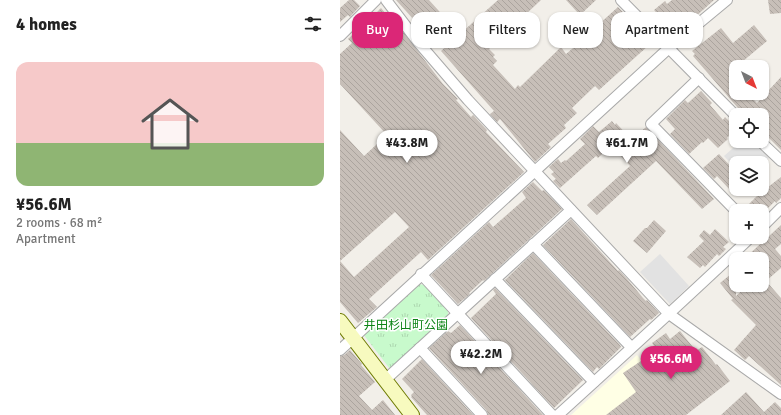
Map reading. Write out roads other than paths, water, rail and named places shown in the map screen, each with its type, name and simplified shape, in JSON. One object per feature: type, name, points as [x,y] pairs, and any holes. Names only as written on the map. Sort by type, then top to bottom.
[{"type":"street","points":[[340,36],[376,0]]},
{"type":"street","points":[[386,0],[418,42],[468,100],[670,314],[781,394]]},
{"type":"street","points":[[620,0],[632,12]]},
{"type":"street","points":[[703,20],[727,0]]},
{"type":"street","points":[[340,350],[421,274],[669,48],[729,109]]},
{"type":"street","points":[[699,78],[651,124],[729,204]]},
{"type":"street","points":[[767,148],[781,161]]},
{"type":"street","points":[[769,220],[781,208]]},
{"type":"street","points":[[385,380],[571,210]]},
{"type":"street","points":[[533,244],[631,347]]},
{"type":"street","points":[[558,415],[631,347],[670,314],[744,244]]},
{"type":"street","points":[[421,274],[552,415]]},
{"type":"street","points":[[495,279],[594,382]]},
{"type":"street","points":[[340,320],[412,415]]},
{"type":"street","points":[[420,348],[482,415]]},
{"type":"park label","name":"井田杉山町公園","points":[[406,325]]}]
